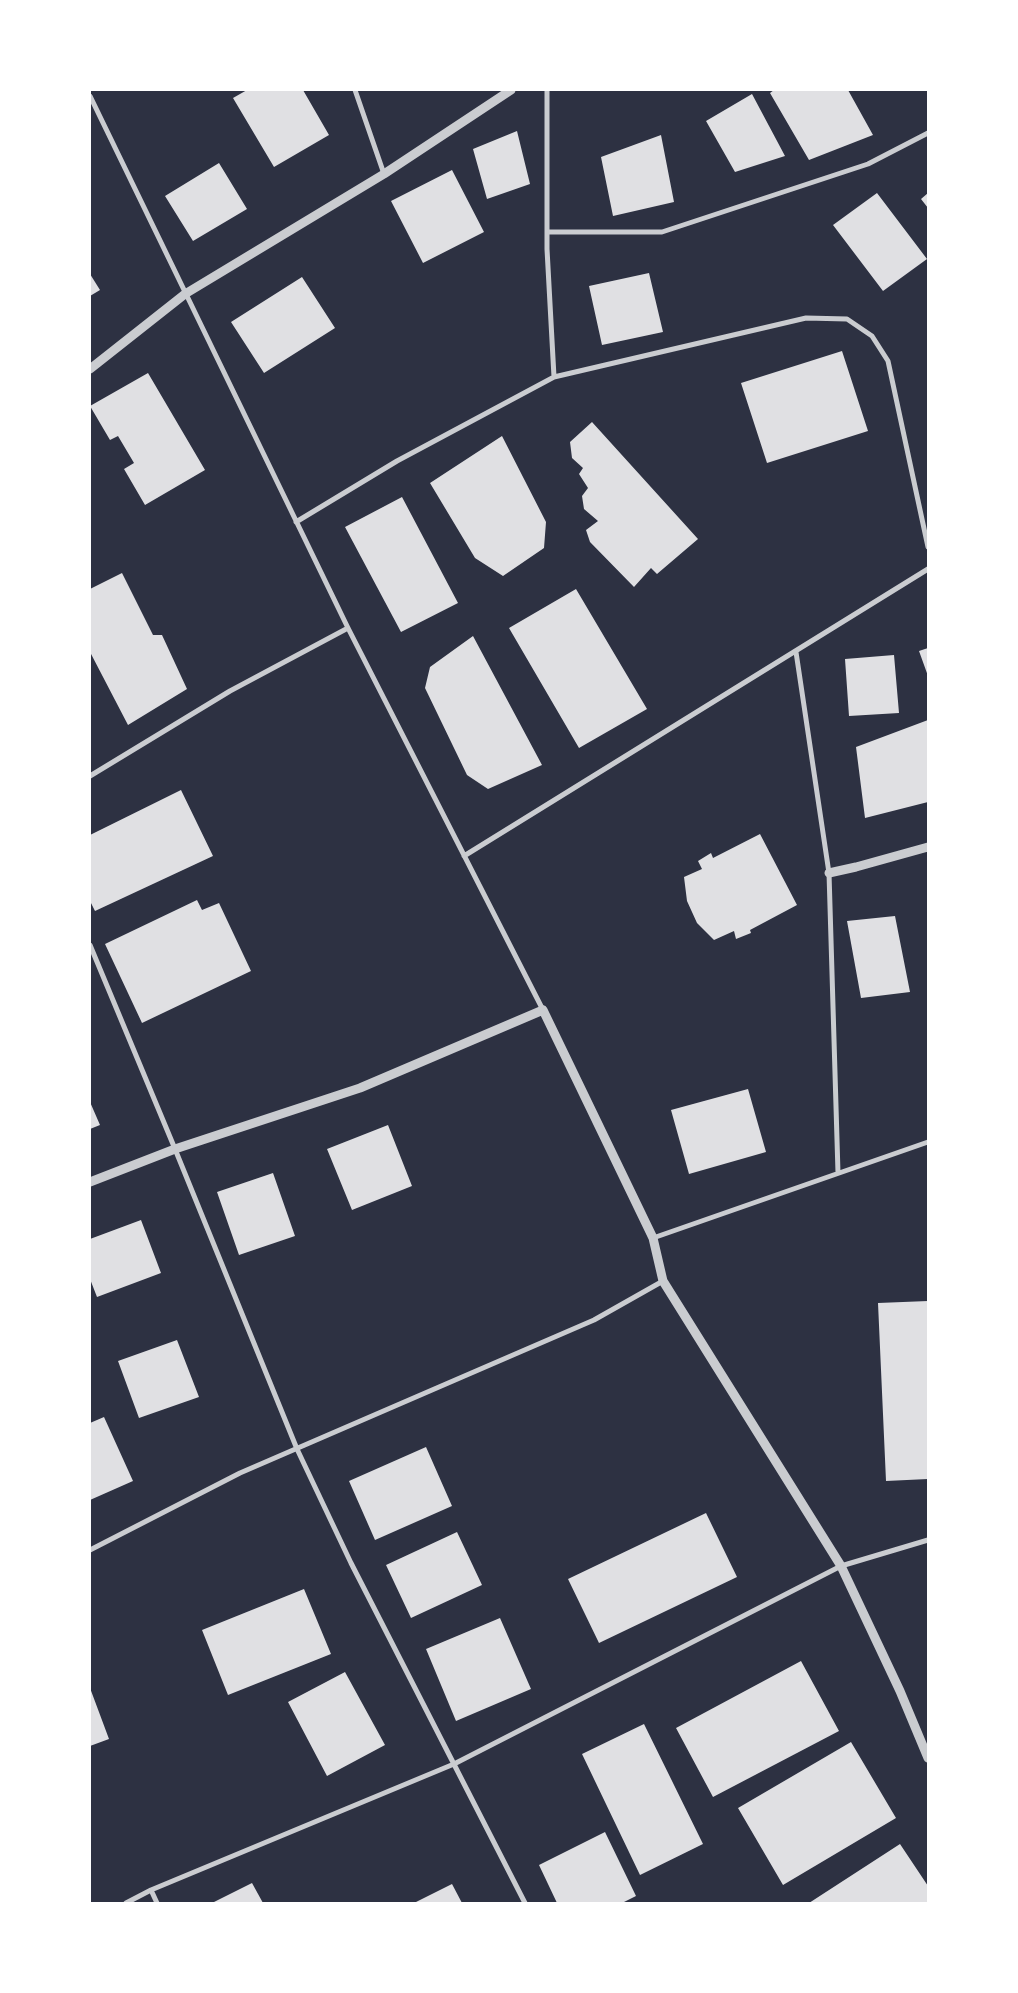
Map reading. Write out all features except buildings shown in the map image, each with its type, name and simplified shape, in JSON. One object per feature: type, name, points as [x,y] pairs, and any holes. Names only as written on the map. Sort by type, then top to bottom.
[{"type":"street","points":[[355,90],[384,174]]},
{"type":"street","points":[[90,369],[186,294],[384,174],[511,90]]},
{"type":"street","points":[[547,90],[547,232],[554,376]]},
{"type":"street","points":[[90,96],[348,628],[543,1010],[653,1238],[664,1281],[841,1566],[900,1691],[928,1758]]},
{"type":"street","points":[[547,232],[662,232],[868,164],[928,133]]},
{"type":"street","points":[[296,522],[397,461],[554,376],[806,318],[847,319],[872,336],[888,361],[928,547]]},
{"type":"street","points":[[464,856],[928,569]]},
{"type":"street","points":[[90,776],[230,691],[348,628]]},
{"type":"street","points":[[796,652],[829,873],[838,1173]]},
{"type":"street","points":[[829,873],[928,847]]},
{"type":"street","points":[[90,945],[297,1449],[351,1563],[525,1903]]},
{"type":"street","points":[[90,1182],[175,1149],[360,1088],[543,1010]]},
{"type":"street","points":[[653,1238],[928,1142]]},
{"type":"street","points":[[90,1550],[240,1473],[594,1320],[664,1281]]},
{"type":"street","points":[[126,1903],[151,1890],[454,1764],[841,1566],[928,1540]]},
{"type":"street","points":[[151,1890],[157,1903]]}]
